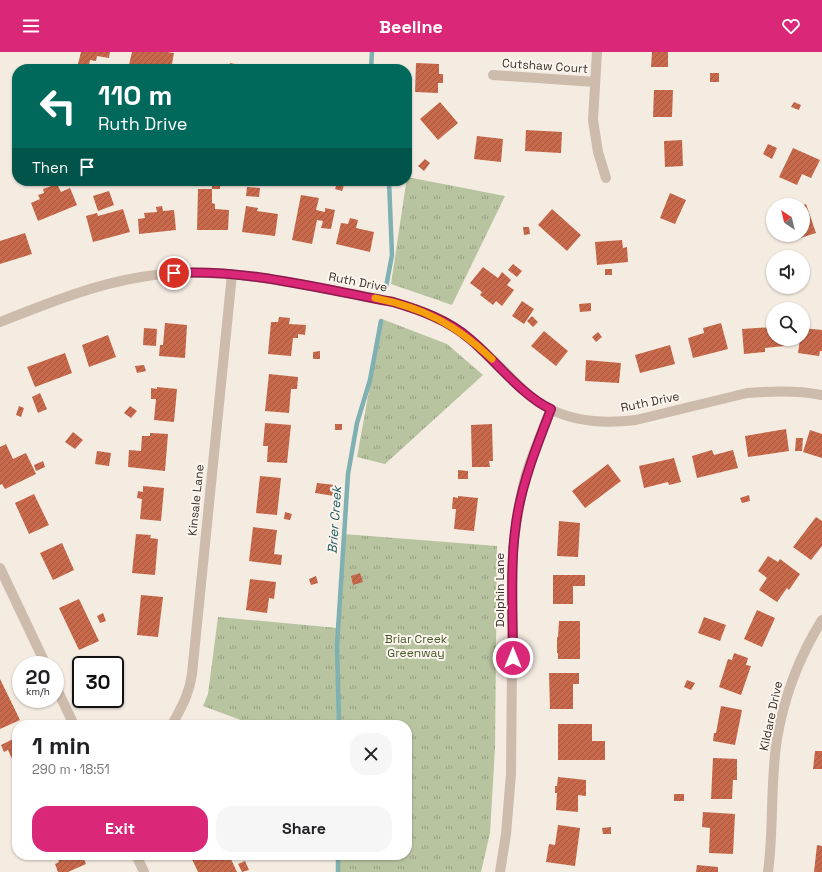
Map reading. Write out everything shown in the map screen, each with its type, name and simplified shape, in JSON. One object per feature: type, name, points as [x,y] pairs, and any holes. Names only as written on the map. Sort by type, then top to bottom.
[{"type":"street","points":[[597,52],[593,120],[598,152],[606,178]]},
{"type":"street","name":"Cutshaw Court","points":[[493,75],[595,82]]},
{"type":"street","name":"Ruth Drive","points":[[0,322],[70,295],[116,282],[163,274],[186,272],[232,274],[259,277],[393,302],[410,307],[441,320],[468,338],[521,388],[544,406],[573,418],[599,422],[636,420],[747,393],[787,390],[822,395]]},
{"type":"street","name":"Kinsale Lane","points":[[175,720],[190,689],[192,674],[232,274]]},
{"type":"street","name":"Dolphin Lane","points":[[500,872],[506,834],[511,774],[513,548],[518,512],[525,479],[551,409]]},
{"type":"street","points":[[0,568],[42,656]]},
{"type":"street","name":"Kildare Drive","points":[[768,872],[777,738],[794,673],[810,639],[822,620]]},
{"type":"street","points":[[64,704],[72,720]]},
{"type":"street","points":[[138,860],[144,872]]},
{"type":"green space","points":[[412,178],[505,196],[452,305],[391,284],[406,186],[412,186]]},
{"type":"green space","points":[[382,319],[447,344],[483,375],[385,464],[357,457]]},
{"type":"green space","name":"Briar Creek Greenway","points":[[344,534],[497,546],[495,748],[490,833],[481,872],[339,872],[338,860],[412,860],[412,720],[241,720],[203,706],[208,694],[218,617],[338,628]]},
{"type":"building","points":[[81,52],[110,52],[109,58],[97,56],[96,61],[90,60],[89,64],[78,64]]},
{"type":"building","points":[[132,52],[174,53],[172,64],[129,64]]},
{"type":"building","points":[[652,52],[668,52],[668,67],[651,67]]},
{"type":"building","points":[[416,63],[439,64],[439,74],[443,74],[443,83],[438,83],[438,93],[415,92]]},
{"type":"building","points":[[710,73],[719,73],[719,82],[710,82]]},
{"type":"building","points":[[654,90],[673,90],[672,117],[653,117]]},
{"type":"building","points":[[440,102],[458,123],[438,140],[420,119]]},
{"type":"building","points":[[794,102],[801,105],[799,110],[791,107]]},
{"type":"building","points":[[526,130],[562,132],[561,153],[525,151]]},
{"type":"building","points":[[477,136],[503,139],[501,162],[474,159]]},
{"type":"building","points":[[682,140],[683,166],[665,167],[664,141]]},
{"type":"building","points":[[768,144],[777,148],[772,159],[763,154]]},
{"type":"building","points":[[793,148],[820,160],[811,178],[802,174],[797,185],[779,177]]},
{"type":"building","points":[[425,159],[430,163],[424,171],[418,166]]},
{"type":"building","points":[[51,186],[58,186],[61,192],[70,188],[77,205],[38,221],[31,203],[40,199],[38,195],[44,193],[43,189]]},
{"type":"building","points":[[212,186],[220,186],[220,189],[212,189]]},
{"type":"building","points":[[336,186],[344,186],[342,191],[335,189]]},
{"type":"building","points":[[247,187],[260,188],[259,197],[246,196]]},
{"type":"building","points":[[198,189],[212,189],[212,203],[215,204],[215,209],[229,210],[228,230],[197,230]]},
{"type":"building","points":[[109,191],[114,205],[98,211],[93,196]]},
{"type":"building","points":[[670,193],[686,200],[675,224],[660,218]]},
{"type":"building","points":[[301,195],[319,198],[316,210],[325,212],[325,208],[335,210],[331,229],[321,228],[323,221],[317,220],[312,244],[292,240]]},
{"type":"building","points":[[162,206],[163,211],[174,210],[176,230],[139,234],[138,219],[145,218],[144,213],[157,212],[156,207]]},
{"type":"building","points":[[246,206],[258,208],[257,211],[278,214],[275,236],[242,232]]},
{"type":"building","points":[[123,209],[130,232],[93,242],[86,216],[97,213],[98,216]]},
{"type":"building","points":[[552,209],[581,235],[567,251],[538,225]]},
{"type":"building","points":[[810,216],[816,233],[810,235]]},
{"type":"building","points":[[350,218],[358,220],[356,228],[374,232],[370,252],[336,244],[341,223],[348,224]]},
{"type":"building","points":[[523,227],[529,227],[530,234],[524,235]]},
{"type":"building","points":[[25,233],[32,254],[0,264],[0,241]]},
{"type":"building","points":[[622,240],[623,248],[627,247],[628,262],[597,265],[595,242]]},
{"type":"building","points":[[513,264],[522,271],[517,277],[508,270]]},
{"type":"building","points":[[483,267],[498,278],[502,272],[511,280],[507,285],[514,290],[502,306],[496,301],[493,305],[480,295],[482,292],[470,283]]},
{"type":"building","points":[[605,269],[612,269],[612,275],[605,275]]},
{"type":"building","points":[[522,301],[534,309],[524,324],[512,316]]},
{"type":"building","points":[[591,303],[591,311],[580,312],[579,304]]},
{"type":"building","points":[[532,316],[538,322],[533,327],[527,321]]},
{"type":"building","points":[[279,317],[290,318],[289,324],[306,325],[305,335],[298,334],[298,338],[293,338],[291,356],[268,354],[271,322],[278,322]]},
{"type":"building","points":[[165,323],[187,325],[185,358],[159,356],[160,345],[163,345]]},
{"type":"building","points":[[721,323],[728,349],[693,358],[688,338],[704,333],[703,328]]},
{"type":"building","points":[[766,327],[766,346],[784,346],[765,348],[765,352],[744,354],[742,329]]},
{"type":"building","points":[[144,328],[157,329],[156,346],[143,345]]},
{"type":"building","points":[[810,329],[822,330],[822,351],[820,351],[819,356],[798,353],[799,346],[810,346]]},
{"type":"building","points":[[544,331],[568,351],[556,366],[531,346]]},
{"type":"building","points":[[598,332],[602,337],[596,342],[592,337]]},
{"type":"building","points":[[108,335],[116,357],[89,367],[82,345]]},
{"type":"building","points":[[670,345],[675,364],[640,373],[635,355]]},
{"type":"building","points":[[320,351],[320,359],[313,359],[313,352]]},
{"type":"building","points":[[65,353],[72,373],[35,387],[27,367]]},
{"type":"building","points":[[586,360],[621,363],[619,383],[585,381]]},
{"type":"building","points":[[144,365],[146,371],[137,373],[135,366]]},
{"type":"building","points":[[269,374],[298,377],[297,389],[291,389],[289,413],[265,411]]},
{"type":"building","points":[[157,387],[177,389],[174,422],[154,420],[156,399],[151,399],[151,388],[157,389]]},
{"type":"building","points":[[40,393],[47,409],[38,413],[32,397]]},
{"type":"building","points":[[19,406],[24,408],[21,417],[16,415]]},
{"type":"building","points":[[130,406],[137,411],[131,418],[124,413]]},
{"type":"building","points":[[265,423],[291,425],[287,463],[267,462],[268,446],[263,446]]},
{"type":"building","points":[[335,424],[342,424],[342,430],[335,430]]},
{"type":"building","points":[[492,424],[493,461],[489,461],[490,467],[472,467],[471,425]]},
{"type":"building","points":[[786,429],[789,451],[748,457],[745,436]]},
{"type":"building","points":[[810,430],[822,434],[822,458],[803,452]]},
{"type":"building","points":[[73,432],[83,440],[75,449],[65,442]]},
{"type":"building","points":[[150,433],[168,434],[165,471],[128,467],[129,450],[141,451],[142,436],[150,436]]},
{"type":"building","points":[[796,438],[803,438],[802,451],[795,451]]},
{"type":"building","points":[[6,444],[13,459],[26,453],[36,474],[5,489],[2,484],[0,485],[0,447]]},
{"type":"building","points":[[712,450],[714,455],[733,450],[738,468],[697,478],[692,456]]},
{"type":"building","points":[[97,451],[111,453],[109,466],[95,464]]},
{"type":"building","points":[[674,458],[681,482],[669,485],[668,482],[644,488],[639,466]]},
{"type":"building","points":[[43,461],[45,467],[36,471],[34,465]]},
{"type":"building","points":[[608,464],[621,481],[585,508],[572,491]]},
{"type":"building","points":[[458,470],[468,471],[468,479],[458,479]]},
{"type":"building","points":[[260,476],[281,478],[277,515],[256,513]]},
{"type":"building","points":[[317,483],[335,485],[334,496],[315,493]]},
{"type":"building","points":[[143,486],[164,488],[161,521],[140,519],[142,499],[137,498],[138,491],[143,492]]},
{"type":"building","points":[[34,494],[49,525],[29,534],[15,503]]},
{"type":"building","points":[[749,495],[750,501],[742,503],[740,498]]},
{"type":"building","points":[[458,496],[478,498],[474,531],[454,529],[456,509],[452,509],[453,497],[458,498]]},
{"type":"building","points":[[285,512],[292,514],[290,520],[284,519]]},
{"type":"building","points":[[816,517],[822,521],[822,546],[811,560],[793,547]]},
{"type":"building","points":[[559,521],[580,523],[578,557],[557,556]]},
{"type":"building","points":[[253,527],[277,530],[274,554],[282,555],[281,565],[249,561]]},
{"type":"building","points":[[136,534],[151,535],[150,538],[158,539],[155,575],[132,573]]},
{"type":"building","points":[[62,543],[74,570],[53,580],[40,553]]},
{"type":"building","points":[[768,556],[778,562],[780,559],[800,574],[789,590],[787,588],[777,602],[759,590],[767,578],[758,571]]},
{"type":"building","points":[[360,573],[363,582],[353,585],[351,576]]},
{"type":"building","points":[[553,575],[585,575],[585,586],[573,586],[573,604],[553,604]]},
{"type":"building","points":[[316,576],[318,583],[311,585],[309,579]]},
{"type":"building","points":[[250,579],[276,582],[274,599],[269,598],[267,613],[246,610]]},
{"type":"building","points":[[141,595],[163,597],[158,637],[137,635]]},
{"type":"building","points":[[79,599],[99,641],[79,650],[59,608]]},
{"type":"building","points":[[757,610],[775,618],[762,647],[744,639]]},
{"type":"building","points":[[103,613],[106,621],[100,623],[97,616]]},
{"type":"building","points":[[704,617],[726,625],[720,641],[698,633]]},
{"type":"building","points":[[559,621],[580,621],[580,659],[558,659],[557,637]]},
{"type":"building","points":[[734,653],[748,658],[746,665],[751,666],[741,695],[719,687],[728,659],[732,660]]},
{"type":"building","points":[[549,673],[579,673],[579,684],[573,684],[573,709],[550,709]]},
{"type":"building","points":[[0,679],[12,704],[12,708],[14,708],[20,720],[12,720],[12,724],[0,729]]},
{"type":"building","points":[[687,680],[695,683],[691,690],[684,687]]},
{"type":"building","points":[[721,706],[742,710],[735,745],[713,741]]},
{"type":"building","points":[[558,724],[592,724],[592,741],[605,741],[605,760],[558,760]]},
{"type":"building","points":[[12,740],[12,759],[8,750],[4,752],[1,745]]},
{"type":"building","points":[[815,751],[822,751],[822,769],[813,769]]},
{"type":"building","points":[[713,758],[737,759],[737,780],[733,780],[732,799],[711,799]]},
{"type":"building","points":[[558,777],[586,780],[586,796],[578,795],[578,812],[556,810],[557,793],[555,793],[555,786],[557,786]]},
{"type":"building","points":[[674,794],[684,794],[684,801],[674,801]]},
{"type":"building","points":[[703,812],[735,814],[733,854],[709,853],[710,828],[702,827]]},
{"type":"building","points":[[558,825],[580,828],[575,866],[546,862],[549,844],[555,845]]},
{"type":"building","points":[[611,827],[611,834],[603,834],[602,828]]},
{"type":"building","points":[[817,845],[822,846],[822,872],[814,872]]},
{"type":"building","points":[[58,860],[84,860],[86,864],[68,872],[58,872],[55,864],[59,862]]},
{"type":"building","points":[[192,860],[231,860],[237,872],[198,872]]},
{"type":"building","points":[[245,861],[249,870],[242,872],[238,864]]},
{"type":"building","points":[[697,865],[718,867],[718,872],[696,872]]},
{"type":"waterway","name":"Brier Creek","points":[[371,64],[372,52]]},
{"type":"waterway","name":"Brier Creek","points":[[386,287],[392,255],[389,186]]},
{"type":"waterway","name":"Brier Creek","points":[[339,720],[337,645],[348,474],[357,423],[370,380],[381,321]]},
{"type":"waterway","name":"Brier Creek","points":[[338,860],[338,872]]},
{"type":"slow traffic","points":[[375,298],[410,307],[441,320],[455,328],[492,359]]},
{"type":"route","points":[[174,273],[186,272],[232,274],[259,277],[393,302],[410,307],[441,320],[455,328],[483,350],[521,388],[544,406],[551,409],[525,479],[518,512],[513,548],[513,658]]}]
